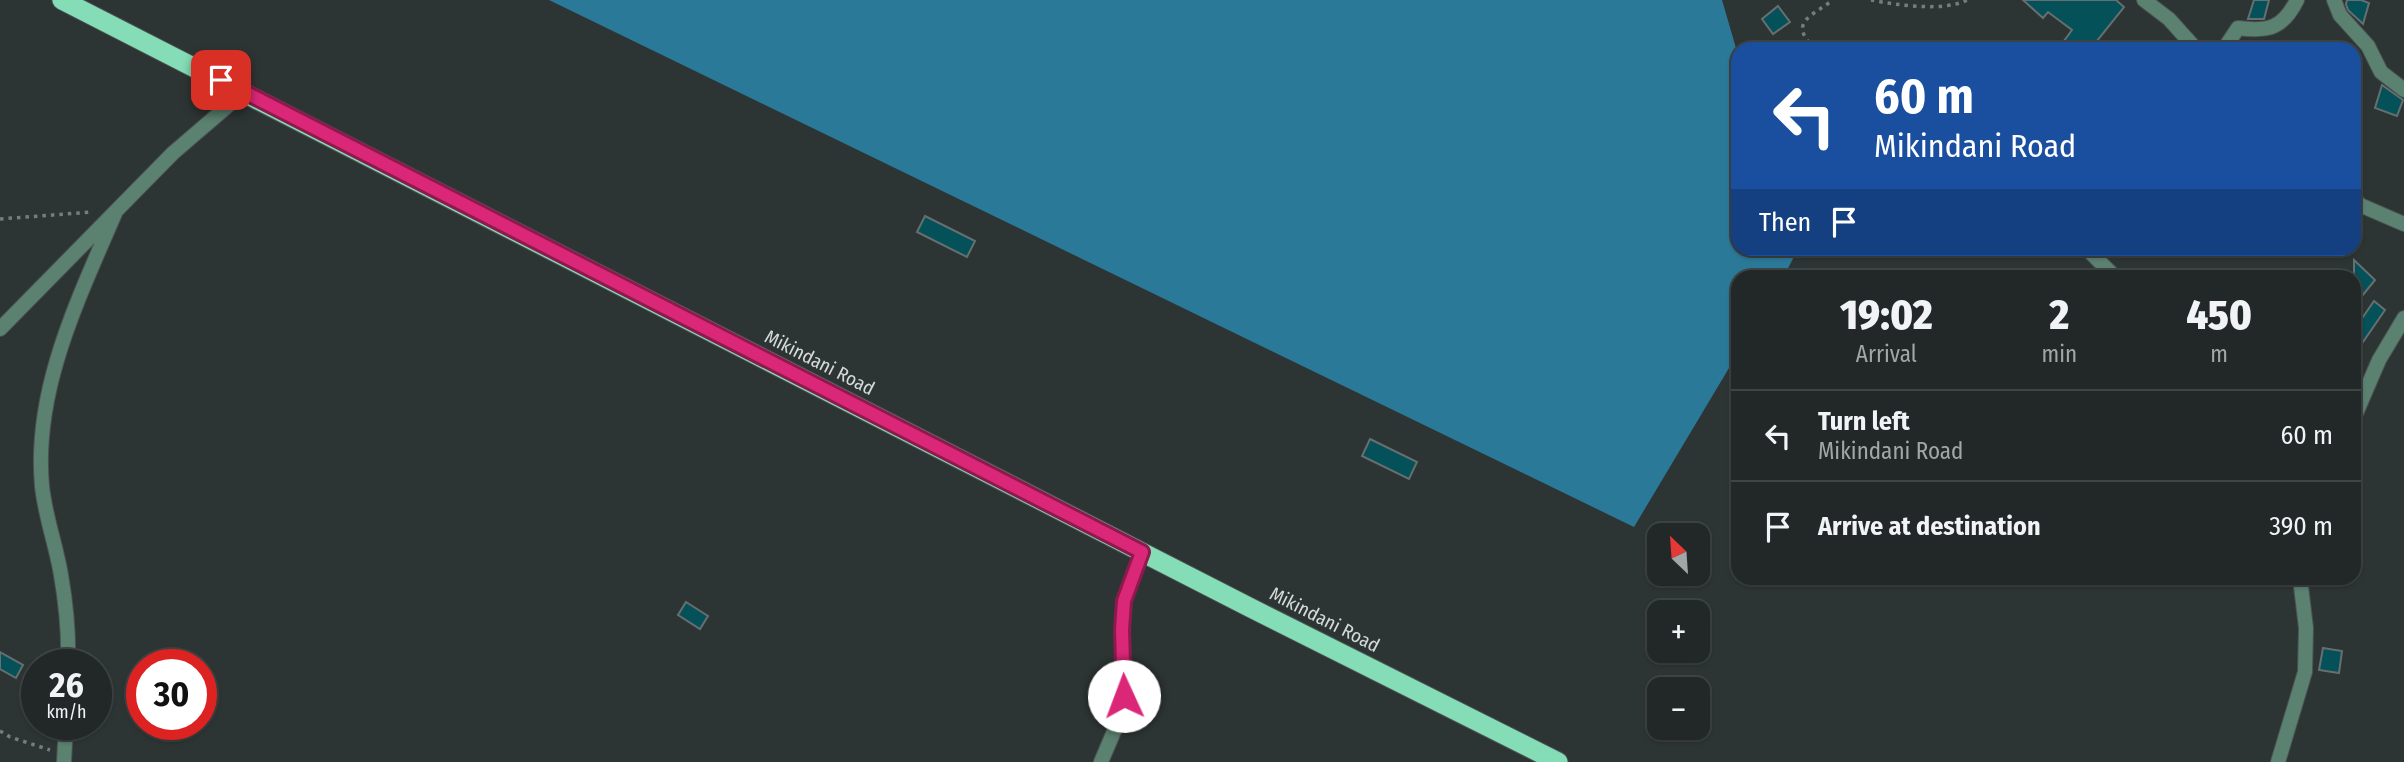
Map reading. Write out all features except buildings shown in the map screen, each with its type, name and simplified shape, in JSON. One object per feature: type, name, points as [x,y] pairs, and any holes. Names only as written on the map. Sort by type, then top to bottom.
[{"type":"highway","name":"Mikindani Road","points":[[62,0],[1558,762]]},
{"type":"street","points":[[2144,0],[2169,19],[2190,42]]},
{"type":"street","points":[[2229,42],[2238,28],[2256,30],[2282,23],[2288,18],[2297,0]]},
{"type":"street","points":[[2334,0],[2340,15],[2368,46],[2381,72],[2404,90]]},
{"type":"street","points":[[0,329],[173,153],[244,92]]},
{"type":"street","points":[[2361,205],[2404,224]]},
{"type":"street","points":[[68,649],[61,575],[42,485],[44,417],[71,318],[116,211]]},
{"type":"street","points":[[2094,256],[2108,270]]},
{"type":"street","points":[[2361,402],[2379,360],[2404,318]]},
{"type":"street","points":[[1101,762],[1118,722],[1124,696],[1124,601],[1142,552]]},
{"type":"street","points":[[2278,762],[2305,672],[2306,628],[2301,585]]},
{"type":"street","points":[[64,758],[65,740]]},
{"type":"path","points":[[1807,42],[1802,32],[1803,24],[1811,14],[1833,0]]},
{"type":"path","points":[[1871,0],[1887,4],[1947,6],[1967,0]]},
{"type":"path","points":[[0,219],[116,211]]},
{"type":"path","points":[[0,731],[64,758]]},
{"type":"water","points":[[549,0],[1722,0],[1734,42],[1731,42],[1731,256],[1794,256],[1787,270],[1731,270],[1731,365],[1634,527]]},
{"type":"route","points":[[221,80],[1142,552],[1124,601],[1124,696]]}]
